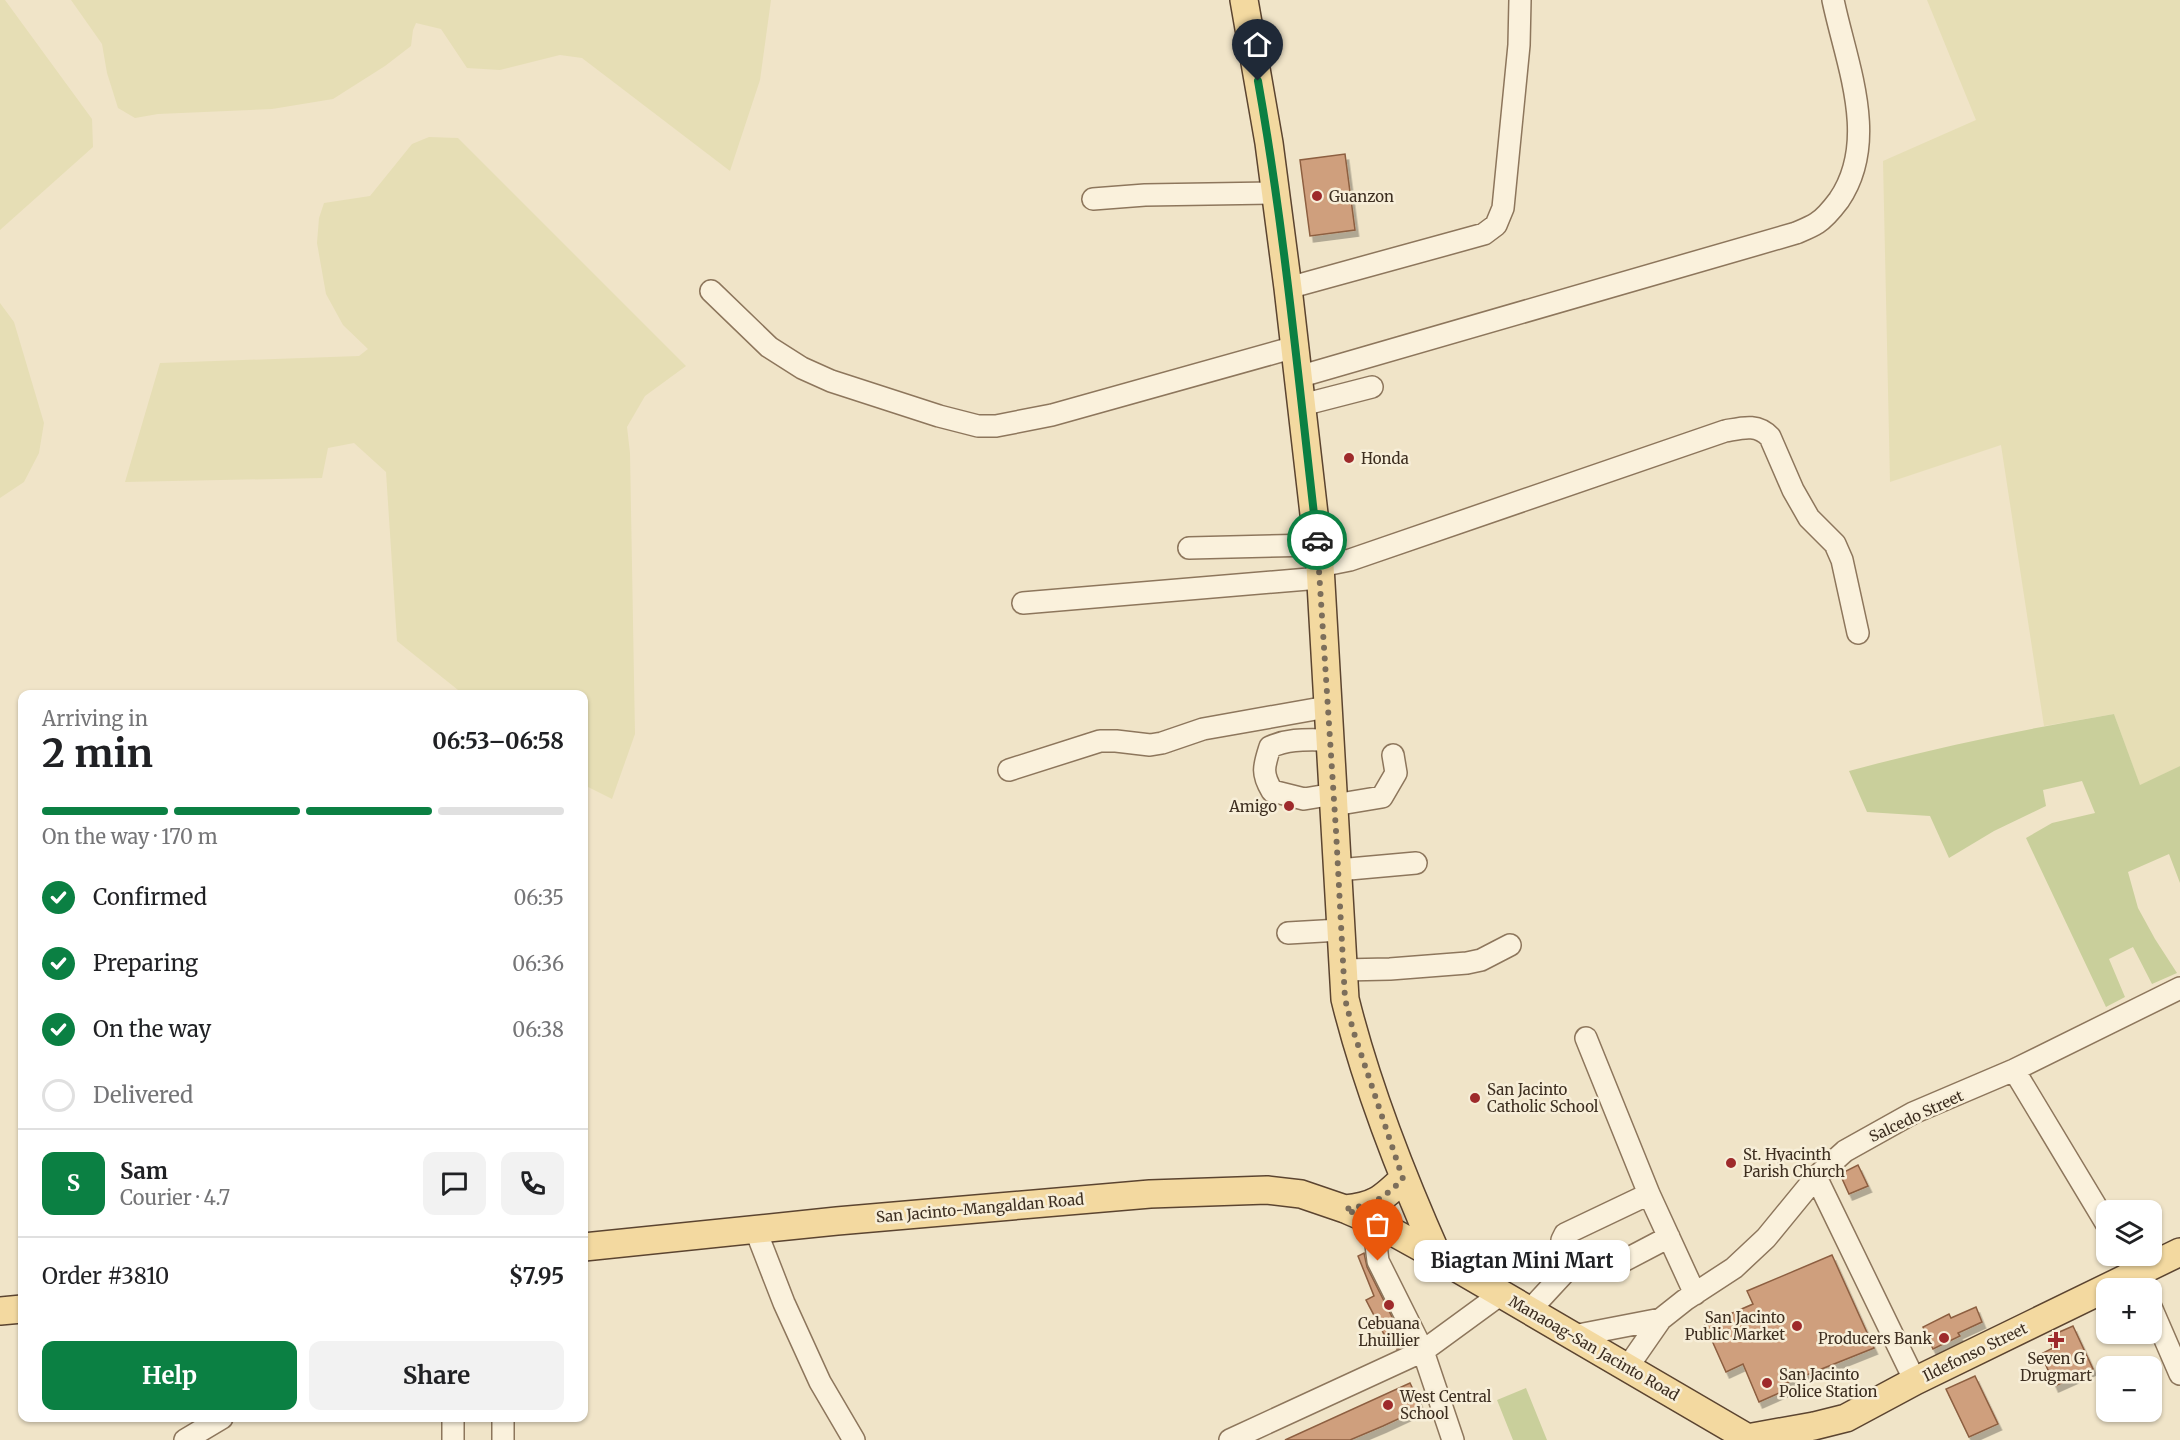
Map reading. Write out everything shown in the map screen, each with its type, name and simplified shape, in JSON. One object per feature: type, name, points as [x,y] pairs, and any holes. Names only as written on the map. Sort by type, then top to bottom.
[{"type":"main road","points":[[1244,0],[1269,143],[1319,563],[1345,999],[1353,1030],[1403,1179],[1438,1257]]},
{"type":"main road","points":[[1345,1209],[1365,1207],[1383,1198],[1403,1179]]},
{"type":"main road","name":"San Jacinto-Mangaldan Road","points":[[588,1247],[1047,1202],[1230,1196],[1267,1190],[1301,1194],[1373,1221]]},
{"type":"main road","name":"Manaoag-San Jacinto Road","points":[[1373,1221],[1749,1439]]},
{"type":"main road","name":"Ildefonso Street","points":[[1749,1439],[1814,1426],[1841,1429],[1915,1381],[2180,1252]]},
{"type":"main road","points":[[0,1311],[18,1309]]},
{"type":"street","points":[[1288,288],[1484,234],[1496,225],[1503,208],[1519,45],[1520,0]]},
{"type":"street","points":[[1298,377],[1796,233],[1818,222],[1845,190],[1858,155],[1855,88],[1833,0]]},
{"type":"street","points":[[1093,199],[1145,195],[1275,193]]},
{"type":"street","points":[[711,291],[769,347],[801,369],[948,419],[978,426],[996,426],[1052,415],[1295,347]]},
{"type":"street","points":[[1302,405],[1372,387]]},
{"type":"street","points":[[1023,603],[1350,560],[1725,431],[1756,428],[1764,431],[1770,437],[1793,490],[1809,518],[1835,544],[1842,560],[1858,633]]},
{"type":"street","points":[[1189,548],[1319,563]]},
{"type":"street","points":[[1010,770],[1100,741],[1149,745],[1203,729],[1328,706]]},
{"type":"street","points":[[1330,741],[1298,739],[1270,747],[1263,771],[1272,791],[1335,810],[1382,797],[1396,773],[1393,755]]},
{"type":"street","points":[[1338,864],[1416,863]]},
{"type":"street","points":[[1288,933],[1340,930]]},
{"type":"street","points":[[1342,970],[1423,968],[1467,963],[1481,960],[1510,945]]},
{"type":"street","name":"Salcedo Street","points":[[1627,1368],[1661,1319],[1734,1268],[1767,1238],[1816,1177],[1845,1151],[1913,1113],[2014,1070],[2180,988]]},
{"type":"street","points":[[1586,1038],[1649,1194],[1695,1294]]},
{"type":"street","points":[[2014,1070],[2096,1206]]},
{"type":"street","points":[[1816,1177],[1915,1381]]},
{"type":"street","points":[[1649,1194],[1565,1234],[1562,1240],[1563,1246],[1589,1267],[1599,1270],[1608,1269],[1669,1237]]},
{"type":"street","points":[[1373,1221],[1378,1261],[1423,1352],[1453,1440]]},
{"type":"street","points":[[756,1231],[793,1323],[820,1382],[854,1440]]},
{"type":"street","points":[[1530,1310],[1578,1258]]},
{"type":"street","points":[[1230,1440],[1423,1352],[1501,1294]]},
{"type":"street","name":"Salcedo Street","points":[[1573,1336],[1661,1319]]},
{"type":"street","points":[[2162,1332],[2180,1374]]},
{"type":"street","points":[[185,1440],[215,1422]]},
{"type":"street","points":[[453,1422],[453,1440]]},
{"type":"street","points":[[503,1422],[503,1440]]},
{"type":"shaded area","points":[[0,0],[5,0],[92,119],[93,147],[0,230]]},
{"type":"shaded area","points":[[71,0],[771,0],[760,80],[730,171],[582,58],[560,55],[500,70],[467,68],[441,29],[416,23],[411,46],[385,66],[333,99],[272,109],[158,114],[135,118],[118,108],[107,73],[102,44]]},
{"type":"shaded area","points":[[1927,0],[2180,0],[2180,766],[2140,786],[2114,714],[2044,726],[2001,445],[1890,482],[1883,161],[1976,120]]},
{"type":"shaded area","points":[[429,137],[458,138],[686,366],[645,396],[627,427],[630,453],[635,734],[612,799],[588,787],[588,690],[458,690],[397,641],[386,472],[354,443],[328,448],[322,478],[125,482],[160,363],[359,356],[368,349],[343,325],[326,294],[317,243],[319,218],[324,203],[370,196],[412,144]]},
{"type":"shaded area","points":[[0,303],[14,322],[44,423],[39,453],[24,482],[0,498]]},
{"type":"green space","points":[[2114,714],[2140,785],[2180,766],[2180,883],[2169,854],[2128,872],[2138,908],[2177,973],[2152,984],[2133,947],[2109,959],[2125,997],[2106,1007],[2026,838],[2052,823],[2095,813],[2082,781],[2043,790],[2046,806],[1994,831],[1949,858],[1930,816],[1867,812],[1849,771],[1981,739]]},
{"type":"green space","points":[[1526,1388],[1547,1440],[1513,1440],[1497,1400]]},
{"type":"building","points":[[1345,154],[1355,230],[1310,236],[1300,160]]},
{"type":"building","points":[[1858,1165],[1868,1186],[1849,1194],[1840,1174]]},
{"type":"building","points":[[1364,1253],[1367,1267],[1406,1345],[1397,1349],[1389,1333],[1385,1336],[1366,1300],[1374,1296],[1358,1256]]},
{"type":"building","points":[[1832,1255],[1874,1348],[1784,1384],[1786,1390],[1759,1402],[1743,1364],[1726,1372],[1705,1325],[1753,1304],[1747,1291]]},
{"type":"building","points":[[1976,1307],[1982,1322],[1958,1333],[1960,1336],[1933,1349],[1923,1327],[1949,1314],[1951,1318]]},
{"type":"building","points":[[2073,1326],[2093,1369],[2055,1386],[2041,1354],[2053,1348],[2048,1337]]},
{"type":"building","points":[[1975,1376],[1998,1424],[1969,1437],[1946,1389]]},
{"type":"building","points":[[1410,1383],[1422,1408],[1383,1426],[1350,1440],[1285,1440]]},
{"type":"way so far","points":[[1317,540],[1345,999],[1353,1030],[1403,1179],[1383,1198],[1365,1207],[1345,1209],[1373,1221],[1378,1261]]},
{"type":"place","name":"Guanzon","points":[[1317,196]]},
{"type":"place","name":"Honda","points":[[1349,458]]},
{"type":"place","name":"Amigo","points":[[1289,806]]},
{"type":"place","name":"San Jacinto Catholic School","points":[[1475,1098]]},
{"type":"place","name":"St. Hyacinth Parish Church","points":[[1731,1163]]},
{"type":"place","name":"Biagtan Mini Mart","points":[[1378,1261]]},
{"type":"place","name":"Cebuana Lhuillier","points":[[1389,1305]]},
{"type":"place","name":"San Jacinto Public Market","points":[[1797,1326]]},
{"type":"place","name":"Producers Bank","points":[[1944,1338]]},
{"type":"place","name":"Seven G Drugmart","points":[[2056,1340]]},
{"type":"place","name":"San Jacinto Police Station","points":[[1767,1383]]},
{"type":"place","name":"West Central School","points":[[1388,1405]]},
{"type":"route","points":[[1258,81],[1269,143],[1288,288],[1317,540]]}]
